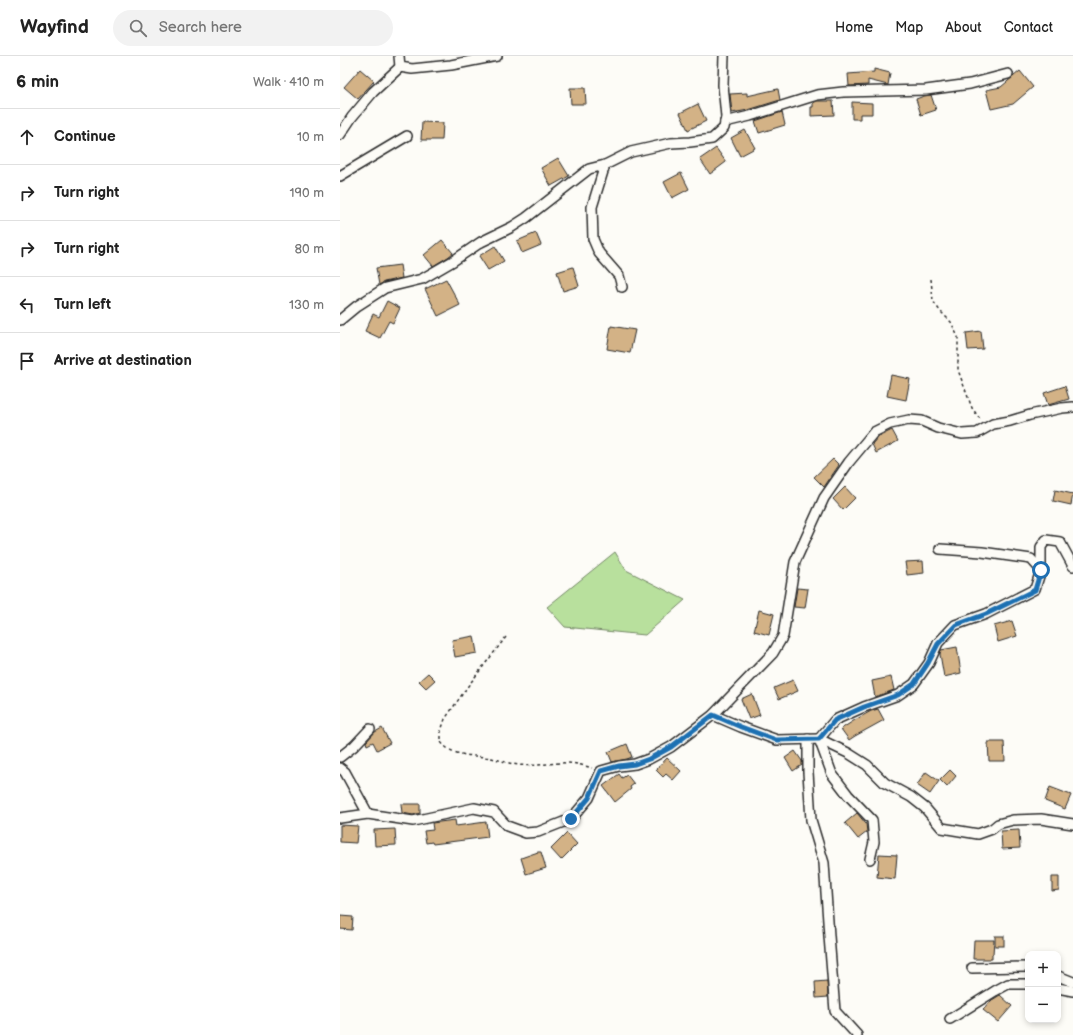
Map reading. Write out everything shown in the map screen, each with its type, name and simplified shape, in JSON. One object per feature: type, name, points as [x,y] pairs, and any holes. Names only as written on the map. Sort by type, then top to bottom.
[{"type":"street","points":[[399,56],[400,67]]},
{"type":"street","points":[[400,67],[412,69],[451,65],[497,56]]},
{"type":"street","points":[[340,320],[356,306],[385,288],[422,279],[453,262],[481,242],[512,227],[526,218],[589,169],[605,164],[631,152],[671,143],[712,139],[724,128],[726,117],[723,84],[724,56]]},
{"type":"street","points":[[340,135],[373,92],[400,67]]},
{"type":"street","points":[[725,122],[750,116],[817,95],[843,92],[926,90],[970,84],[1008,74]]},
{"type":"street","points":[[340,176],[407,136]]},
{"type":"street","points":[[605,164],[592,207],[593,239],[599,253],[619,276],[622,287]]},
{"type":"street","points":[[340,818],[368,814],[413,821],[474,808],[494,812],[508,826],[526,833],[538,832],[571,819],[589,798],[601,771],[619,766],[635,764],[649,759],[671,747],[713,715],[773,653],[783,636],[795,562],[824,498],[848,462],[874,432],[890,424],[909,420],[922,421],[938,428],[962,434],[977,433],[993,424],[1062,408],[1073,407]]},
{"type":"street","points":[[819,739],[835,720],[864,707],[898,695],[914,684],[928,663],[938,644],[956,625],[986,614],[1035,590],[1041,570],[1041,547],[1046,540],[1060,542],[1073,566]]},
{"type":"street","points":[[940,550],[982,552],[1031,558],[1041,570]]},
{"type":"street","points":[[713,715],[776,740],[819,739],[848,753],[867,765],[885,782],[911,797],[925,808],[942,828],[978,834],[992,829],[998,824],[1013,820],[1041,819],[1073,824]]},
{"type":"street","points":[[340,757],[354,746],[370,729]]},
{"type":"street","points":[[808,739],[808,772],[811,820],[824,863],[835,1011],[857,1035]]},
{"type":"street","points":[[819,739],[832,774],[848,795],[872,820],[874,842],[870,859]]},
{"type":"street","points":[[340,768],[345,772],[368,814]]},
{"type":"street","points":[[972,968],[1025,967]]},
{"type":"street","points":[[1061,977],[1073,982]]},
{"type":"street","points":[[950,1019],[1008,984],[1025,984]]},
{"type":"street","points":[[1061,989],[1073,991]]},
{"type":"path","points":[[931,279],[933,301],[951,322],[958,337],[958,370],[972,408],[980,419],[993,424]]},
{"type":"path","points":[[506,637],[445,718],[441,731],[441,742],[445,747],[460,754],[494,759],[512,764],[537,765],[568,763],[601,771]]},
{"type":"green space","points":[[615,552],[626,570],[685,600],[645,635],[565,627],[547,607]]},
{"type":"building","points":[[360,69],[374,81],[358,99],[344,87]]},
{"type":"building","points":[[874,69],[890,73],[888,85],[868,80],[868,85],[849,86],[848,74],[874,72]]},
{"type":"building","points":[[1020,71],[1033,87],[1013,104],[991,109],[986,90],[1001,87]]},
{"type":"building","points":[[570,88],[585,88],[586,104],[571,104]]},
{"type":"building","points":[[778,89],[780,100],[748,110],[732,113],[730,94],[747,93],[747,96]]},
{"type":"building","points":[[931,95],[936,110],[921,115],[916,99]]},
{"type":"building","points":[[817,101],[833,101],[834,115],[811,116],[811,107],[813,107],[813,103]]},
{"type":"building","points":[[852,102],[872,103],[872,114],[860,114],[860,119],[852,119]]},
{"type":"building","points":[[698,104],[706,121],[688,130],[680,113]]},
{"type":"building","points":[[782,112],[785,125],[759,133],[755,121]]},
{"type":"building","points":[[422,122],[443,123],[442,140],[421,140]]},
{"type":"building","points":[[745,130],[755,148],[740,156],[731,138]]},
{"type":"building","points":[[716,148],[726,162],[710,174],[700,159]]},
{"type":"building","points":[[558,158],[569,176],[551,186],[541,168]]},
{"type":"building","points":[[681,173],[689,189],[672,198],[664,182]]},
{"type":"building","points":[[536,233],[541,245],[522,253],[517,241]]},
{"type":"building","points":[[442,240],[453,253],[433,266],[424,255]]},
{"type":"building","points":[[495,246],[504,261],[488,270],[479,256]]},
{"type":"building","points":[[400,265],[402,278],[384,282],[379,285],[376,268]]},
{"type":"building","points":[[573,267],[579,286],[563,291],[557,272]]},
{"type":"building","points":[[446,279],[460,305],[438,316],[425,289]]},
{"type":"building","points":[[387,301],[400,308],[393,323],[389,321],[380,338],[365,331],[373,314],[379,317]]},
{"type":"building","points":[[611,326],[635,330],[630,353],[607,349]]},
{"type":"building","points":[[981,331],[983,349],[968,350],[966,333]]},
{"type":"building","points":[[891,375],[910,379],[906,400],[887,396]]},
{"type":"building","points":[[1065,386],[1069,399],[1048,405],[1044,393]]},
{"type":"building","points":[[892,430],[898,441],[876,453],[872,444],[878,437]]},
{"type":"building","points":[[833,459],[839,465],[824,487],[814,477]]},
{"type":"building","points":[[845,487],[855,498],[843,510],[833,499]]},
{"type":"building","points":[[1055,490],[1073,494],[1071,505],[1053,501]]},
{"type":"building","points":[[923,561],[924,573],[907,575],[905,562]]},
{"type":"building","points":[[797,588],[808,589],[805,608],[794,607]]},
{"type":"building","points":[[759,610],[774,614],[769,635],[754,631]]},
{"type":"building","points":[[1012,621],[1017,636],[998,642],[994,626]]},
{"type":"building","points":[[474,636],[477,653],[455,657],[452,640]]},
{"type":"building","points":[[957,647],[961,673],[944,677],[940,654],[941,650]]},
{"type":"building","points":[[428,673],[435,680],[426,688],[419,681]]},
{"type":"building","points":[[891,677],[894,690],[875,697],[872,681]]},
{"type":"building","points":[[793,680],[798,691],[779,699],[774,688]]},
{"type":"building","points":[[752,694],[760,715],[749,719],[741,699]]},
{"type":"building","points":[[878,709],[884,720],[849,740],[841,729],[871,711]]},
{"type":"building","points":[[382,728],[390,743],[377,750],[373,742],[367,745],[366,742],[375,732]]},
{"type":"building","points":[[988,742],[1004,742],[1005,761],[989,761]]},
{"type":"building","points":[[627,744],[632,757],[612,762],[608,752]]},
{"type":"building","points":[[795,751],[802,761],[802,765],[793,771],[785,758]]},
{"type":"building","points":[[667,758],[681,771],[673,780],[666,774],[663,777],[656,770]]},
{"type":"building","points":[[950,770],[956,776],[947,787],[940,780]]},
{"type":"building","points":[[926,772],[939,781],[930,794],[917,785]]},
{"type":"building","points":[[619,774],[622,778],[627,775],[634,784],[630,787],[631,789],[615,802],[603,786]]},
{"type":"building","points":[[1050,787],[1071,795],[1065,809],[1045,801]]},
{"type":"building","points":[[401,804],[420,804],[420,813],[413,815],[402,813]]},
{"type":"building","points":[[857,813],[866,824],[867,832],[858,839],[845,823]]},
{"type":"building","points":[[455,820],[456,826],[486,822],[488,837],[433,844],[432,842],[426,843],[424,831],[433,830],[432,823]]},
{"type":"building","points":[[340,825],[358,826],[356,843],[340,842]]},
{"type":"building","points":[[395,829],[396,845],[375,846],[374,830]]},
{"type":"building","points":[[1019,830],[1020,848],[1002,849],[1001,831]]},
{"type":"building","points":[[567,833],[577,844],[561,860],[551,849]]},
{"type":"building","points":[[541,852],[546,868],[526,874],[521,858]]},
{"type":"building","points":[[879,854],[897,855],[895,879],[877,877]]},
{"type":"building","points":[[1052,877],[1059,877],[1059,890],[1052,891]]},
{"type":"building","points":[[340,916],[353,917],[352,930],[340,929]]},
{"type":"building","points":[[995,936],[1004,936],[1004,946],[995,946]]},
{"type":"building","points":[[974,940],[994,940],[992,959],[973,959]]},
{"type":"building","points":[[827,981],[828,997],[816,998],[815,982]]},
{"type":"building","points":[[1000,995],[1012,1006],[998,1022],[983,1010],[992,1000]]},
{"type":"route","points":[[571,819],[589,798],[601,771],[619,766],[635,764],[649,759],[671,747],[713,715],[776,740],[819,739],[835,720],[864,707],[898,695],[914,684],[928,663],[938,644],[956,625],[986,614],[1035,590],[1041,570]]}]
